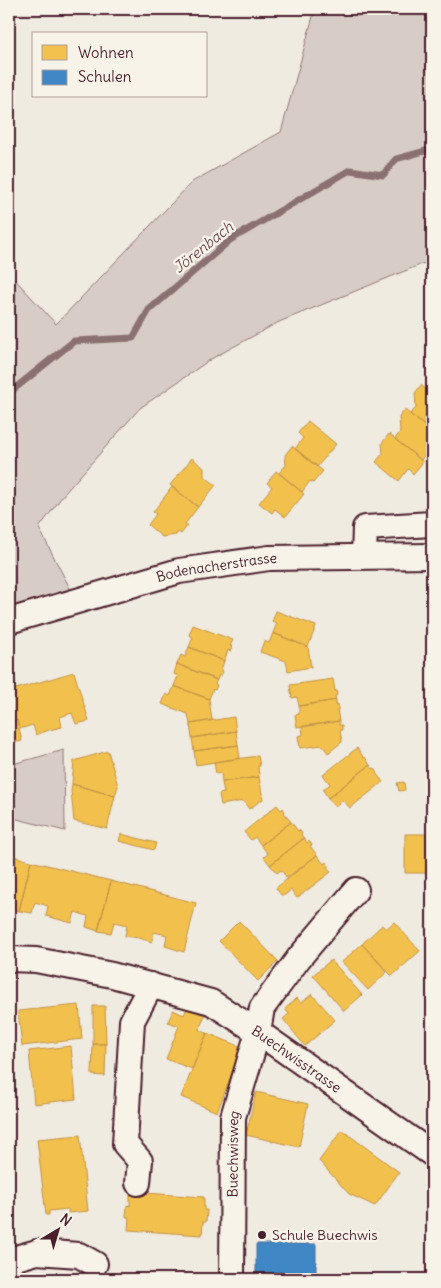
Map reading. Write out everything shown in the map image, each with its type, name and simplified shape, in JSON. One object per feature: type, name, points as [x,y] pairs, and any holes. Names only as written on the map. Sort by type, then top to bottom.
[{"type":"street","points":[[364,556],[365,528],[432,524]]},
{"type":"street","name":"Bodenacherstrasse","points":[[9,621],[179,571],[269,558],[432,556]]},
{"type":"street","name":"Buechwisweg","points":[[232,1279],[231,1225],[234,1118],[258,1032],[262,1008],[299,958],[356,890]]},
{"type":"street","name":"Buechwisstrasse","points":[[9,959],[36,960],[112,974],[211,1002],[258,1032],[432,1154]]},
{"type":"street","points":[[138,1183],[140,1161],[125,1144],[132,1021],[151,985]]},
{"type":"street","points":[[9,1260],[37,1252],[79,1254],[95,1264]]},
{"type":"shaded area","points":[[315,9],[432,9],[432,260],[279,322],[211,359],[140,408],[64,494],[39,528],[77,602],[9,621],[9,273],[56,324],[192,182],[281,132]]},
{"type":"shaded area","points":[[64,750],[65,831],[9,817],[9,765]]},
{"type":"building: Wohnen","points":[[421,385],[432,395],[432,432],[410,414],[416,408],[415,393]]},
{"type":"building: Wohnen","points":[[405,410],[432,432],[432,445],[421,460],[395,439],[400,432],[399,417]]},
{"type":"building: Wohnen","points":[[308,421],[336,444],[317,467],[295,449],[303,438],[298,433]]},
{"type":"building: Wohnen","points":[[389,434],[423,462],[413,474],[408,469],[399,481],[376,462],[383,453],[382,443]]},
{"type":"building: Wohnen","points":[[292,446],[323,471],[313,483],[310,481],[302,492],[279,473],[286,465],[285,455]]},
{"type":"building: Wohnen","points":[[192,458],[204,468],[204,476],[216,485],[198,507],[170,485]]},
{"type":"building: Wohnen","points":[[276,471],[304,494],[285,517],[275,509],[272,513],[259,503],[272,487],[267,483]]},
{"type":"building: Wohnen","points":[[172,487],[198,507],[185,524],[188,525],[181,534],[178,532],[176,535],[162,537],[148,525],[156,514],[153,512]]},
{"type":"building: Wohnen","points":[[276,611],[316,626],[308,647],[273,633],[277,623],[272,622]]},
{"type":"building: Wohnen","points":[[193,625],[233,640],[230,646],[232,646],[231,651],[228,650],[224,661],[189,647],[193,637],[189,635]]},
{"type":"building: Wohnen","points":[[273,633],[308,647],[311,667],[288,671],[286,661],[260,652],[264,641],[269,643]]},
{"type":"building: Wohnen","points":[[189,647],[224,661],[221,670],[223,671],[217,680],[177,664],[181,655],[185,657]]},
{"type":"building: Wohnen","points":[[177,664],[217,680],[215,690],[213,689],[209,699],[174,686],[178,676],[174,674]]},
{"type":"building: Wohnen","points":[[74,672],[89,721],[76,724],[72,713],[60,717],[62,727],[36,735],[33,725],[19,729],[17,720],[9,723],[9,691]]},
{"type":"building: Wohnen","points":[[333,679],[337,695],[335,696],[336,700],[299,706],[297,697],[292,698],[290,685]]},
{"type":"building: Wohnen","points":[[174,686],[209,699],[212,720],[190,724],[188,714],[162,704],[166,694],[170,696]]},
{"type":"building: Wohnen","points":[[336,700],[336,705],[338,704],[339,709],[337,709],[339,721],[297,727],[295,715],[299,714],[299,706]]},
{"type":"building: Wohnen","points":[[234,717],[236,731],[192,738],[190,724]]},
{"type":"building: Wohnen","points":[[17,720],[22,741],[9,744],[9,723]]},
{"type":"building: Wohnen","points":[[339,721],[339,725],[342,725],[342,730],[340,730],[342,742],[328,753],[322,745],[300,748],[298,736],[303,735],[302,727]]},
{"type":"building: Wohnen","points":[[236,731],[238,745],[194,751],[192,738]]},
{"type":"building: Wohnen","points":[[238,745],[240,758],[196,765],[194,751]]},
{"type":"building: Wohnen","points":[[357,748],[370,765],[328,798],[323,790],[330,784],[323,775]]},
{"type":"building: Wohnen","points":[[108,751],[118,786],[115,796],[72,784],[74,761]]},
{"type":"building: Wohnen","points":[[258,756],[260,766],[258,766],[259,777],[222,782],[221,773],[216,774],[214,762]]},
{"type":"building: Wohnen","points":[[370,765],[373,769],[375,768],[376,773],[383,782],[350,808],[343,800],[335,806],[328,798]]},
{"type":"building: Wohnen","points":[[259,777],[263,799],[249,809],[243,801],[221,805],[219,794],[224,793],[222,782]]},
{"type":"building: Wohnen","points":[[404,782],[405,790],[399,791],[397,783]]},
{"type":"building: Wohnen","points":[[72,784],[115,796],[107,829],[74,821]]},
{"type":"building: Wohnen","points":[[277,805],[281,810],[283,808],[284,813],[291,822],[261,845],[255,837],[251,840],[244,832]]},
{"type":"building: Wohnen","points":[[291,822],[302,833],[301,835],[304,838],[270,865],[264,857],[268,854],[261,845]]},
{"type":"building: Wohnen","points":[[121,834],[156,843],[154,850],[119,841]]},
{"type":"building: Wohnen","points":[[405,834],[432,834],[432,873],[405,873]]},
{"type":"building: Wohnen","points":[[304,838],[307,843],[309,841],[312,845],[310,846],[317,855],[287,878],[281,870],[277,873],[270,865]]},
{"type":"building: Wohnen","points":[[9,855],[31,861],[19,911],[9,908]]},
{"type":"building: Wohnen","points":[[317,855],[324,864],[326,862],[331,872],[297,898],[291,890],[285,895],[281,895],[276,888]]},
{"type":"building: Wohnen","points":[[31,861],[111,881],[98,931],[86,927],[88,916],[75,912],[72,923],[46,916],[48,906],[35,902],[32,913],[19,911]]},
{"type":"building: Wohnen","points":[[111,881],[196,903],[184,952],[165,946],[167,935],[154,932],[152,942],[125,936],[127,925],[114,922],[111,933],[98,931]]},
{"type":"building: Wohnen","points":[[239,921],[278,961],[258,981],[219,941]]},
{"type":"building: Wohnen","points":[[394,922],[420,951],[392,976],[362,944],[382,925],[386,929]]},
{"type":"building: Wohnen","points":[[362,944],[387,972],[368,990],[342,962]]},
{"type":"building: Wohnen","points":[[331,960],[362,995],[344,1011],[313,975]]},
{"type":"building: Wohnen","points":[[312,994],[335,1020],[305,1046],[283,1019],[289,1014],[285,1009],[297,998],[301,1003]]},
{"type":"building: Wohnen","points":[[79,1005],[82,1039],[22,1046],[18,1011]]},
{"type":"building: Wohnen","points":[[93,1006],[105,1006],[106,1044],[93,1044]]},
{"type":"building: Wohnen","points":[[187,1008],[205,1015],[199,1030],[207,1033],[192,1069],[166,1059],[179,1026],[168,1022],[173,1010],[184,1015]]},
{"type":"building: Wohnen","points":[[207,1033],[242,1047],[217,1112],[181,1097]]},
{"type":"building: Wohnen","points":[[93,1044],[106,1044],[105,1076],[92,1075]]},
{"type":"building: Wohnen","points":[[71,1046],[76,1099],[34,1104],[29,1051]]},
{"type":"building: Wohnen","points":[[256,1092],[308,1104],[299,1147],[246,1135]]},
{"type":"building: Wohnen","points":[[342,1130],[399,1172],[375,1206],[349,1194],[319,1161]]},
{"type":"building: Wohnen","points":[[80,1135],[88,1211],[68,1213],[68,1209],[49,1211],[49,1215],[46,1215],[37,1139]]},
{"type":"building: Wohnen","points":[[130,1192],[204,1197],[204,1210],[207,1210],[206,1222],[203,1222],[202,1235],[128,1230],[129,1217],[126,1217],[127,1205],[130,1206]]},
{"type":"building: Schulen","points":[[256,1244],[316,1244],[316,1279],[256,1279]]},
{"type":"waterway","name":"Jörenbach","points":[[9,393],[74,341],[133,338],[149,310],[230,240],[350,170],[383,175],[396,159],[432,149]]},
{"type":"place","name":"Schule Buechwis","points":[[262,1235]]}]
